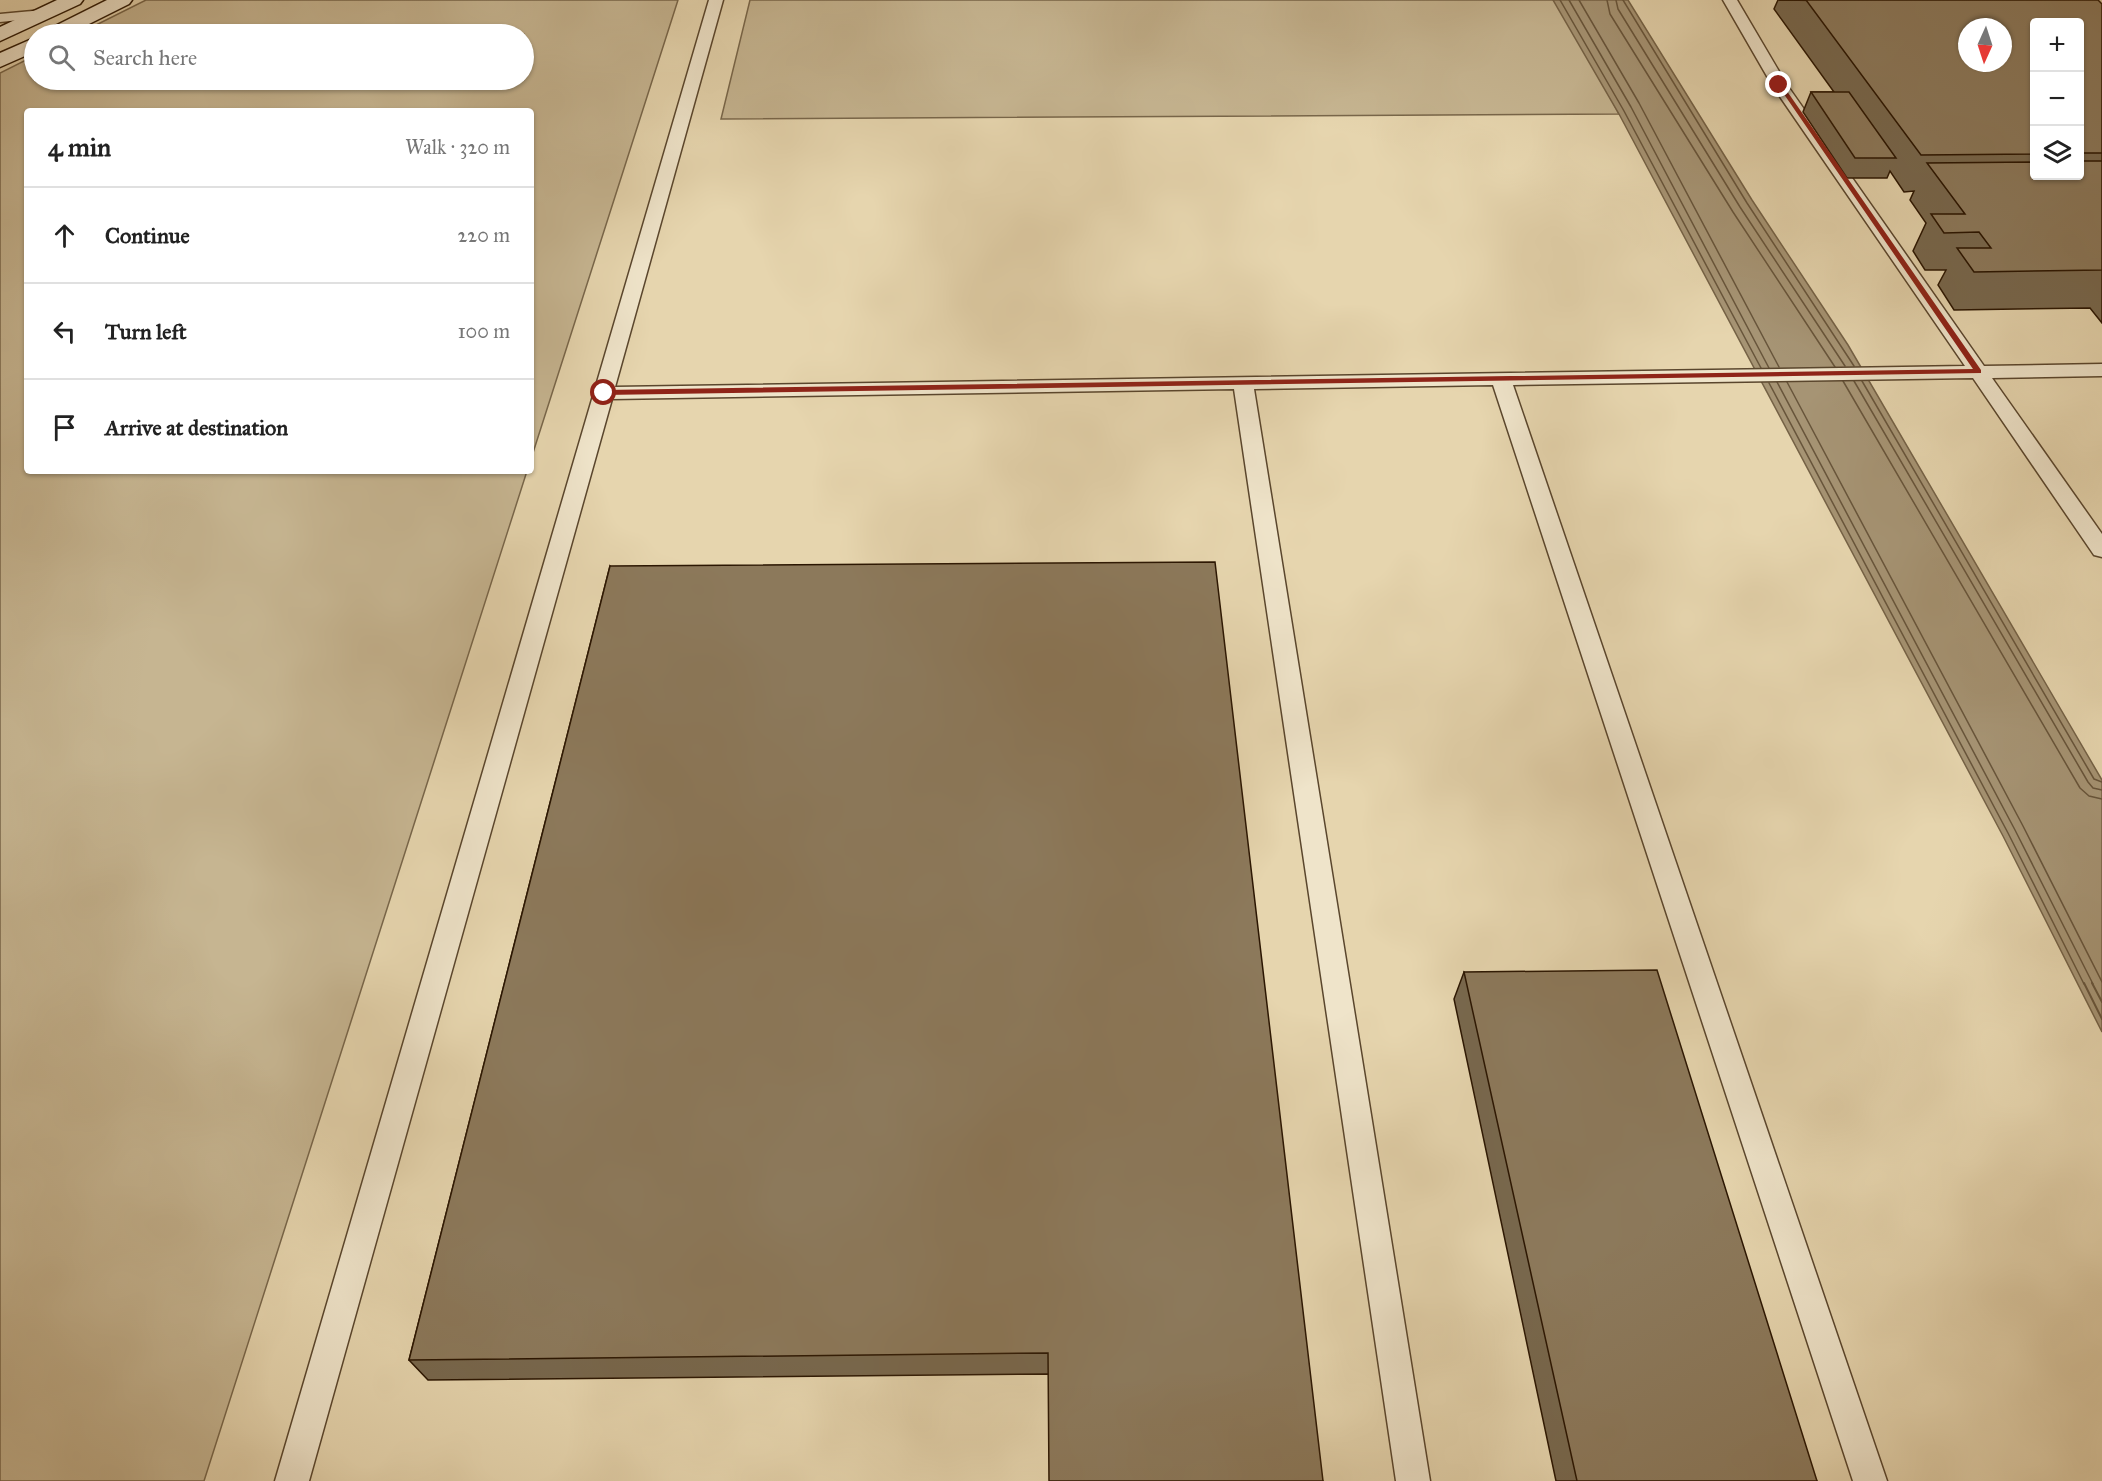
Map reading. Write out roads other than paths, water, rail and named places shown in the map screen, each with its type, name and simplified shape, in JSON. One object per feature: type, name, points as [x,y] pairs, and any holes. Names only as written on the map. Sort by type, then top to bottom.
[{"type":"street","points":[[0,35],[73,0]]},
{"type":"street","points":[[74,24],[122,0]]},
{"type":"street","points":[[0,61],[24,49]]},
{"type":"lane","points":[[292,1481],[716,0]]},
{"type":"lane","points":[[1730,0],[1779,85],[2102,550]]},
{"type":"lane","points":[[0,18],[43,14]]},
{"type":"lane","points":[[604,393],[2102,370]]},
{"type":"lane","points":[[1501,379],[1870,1481]]},
{"type":"lane","points":[[1243,383],[1413,1481]]},
{"type":"water","points":[[1553,0],[1628,0],[1752,200],[1848,345],[2102,780],[2102,1032],[2003,836],[1619,114]]}]
